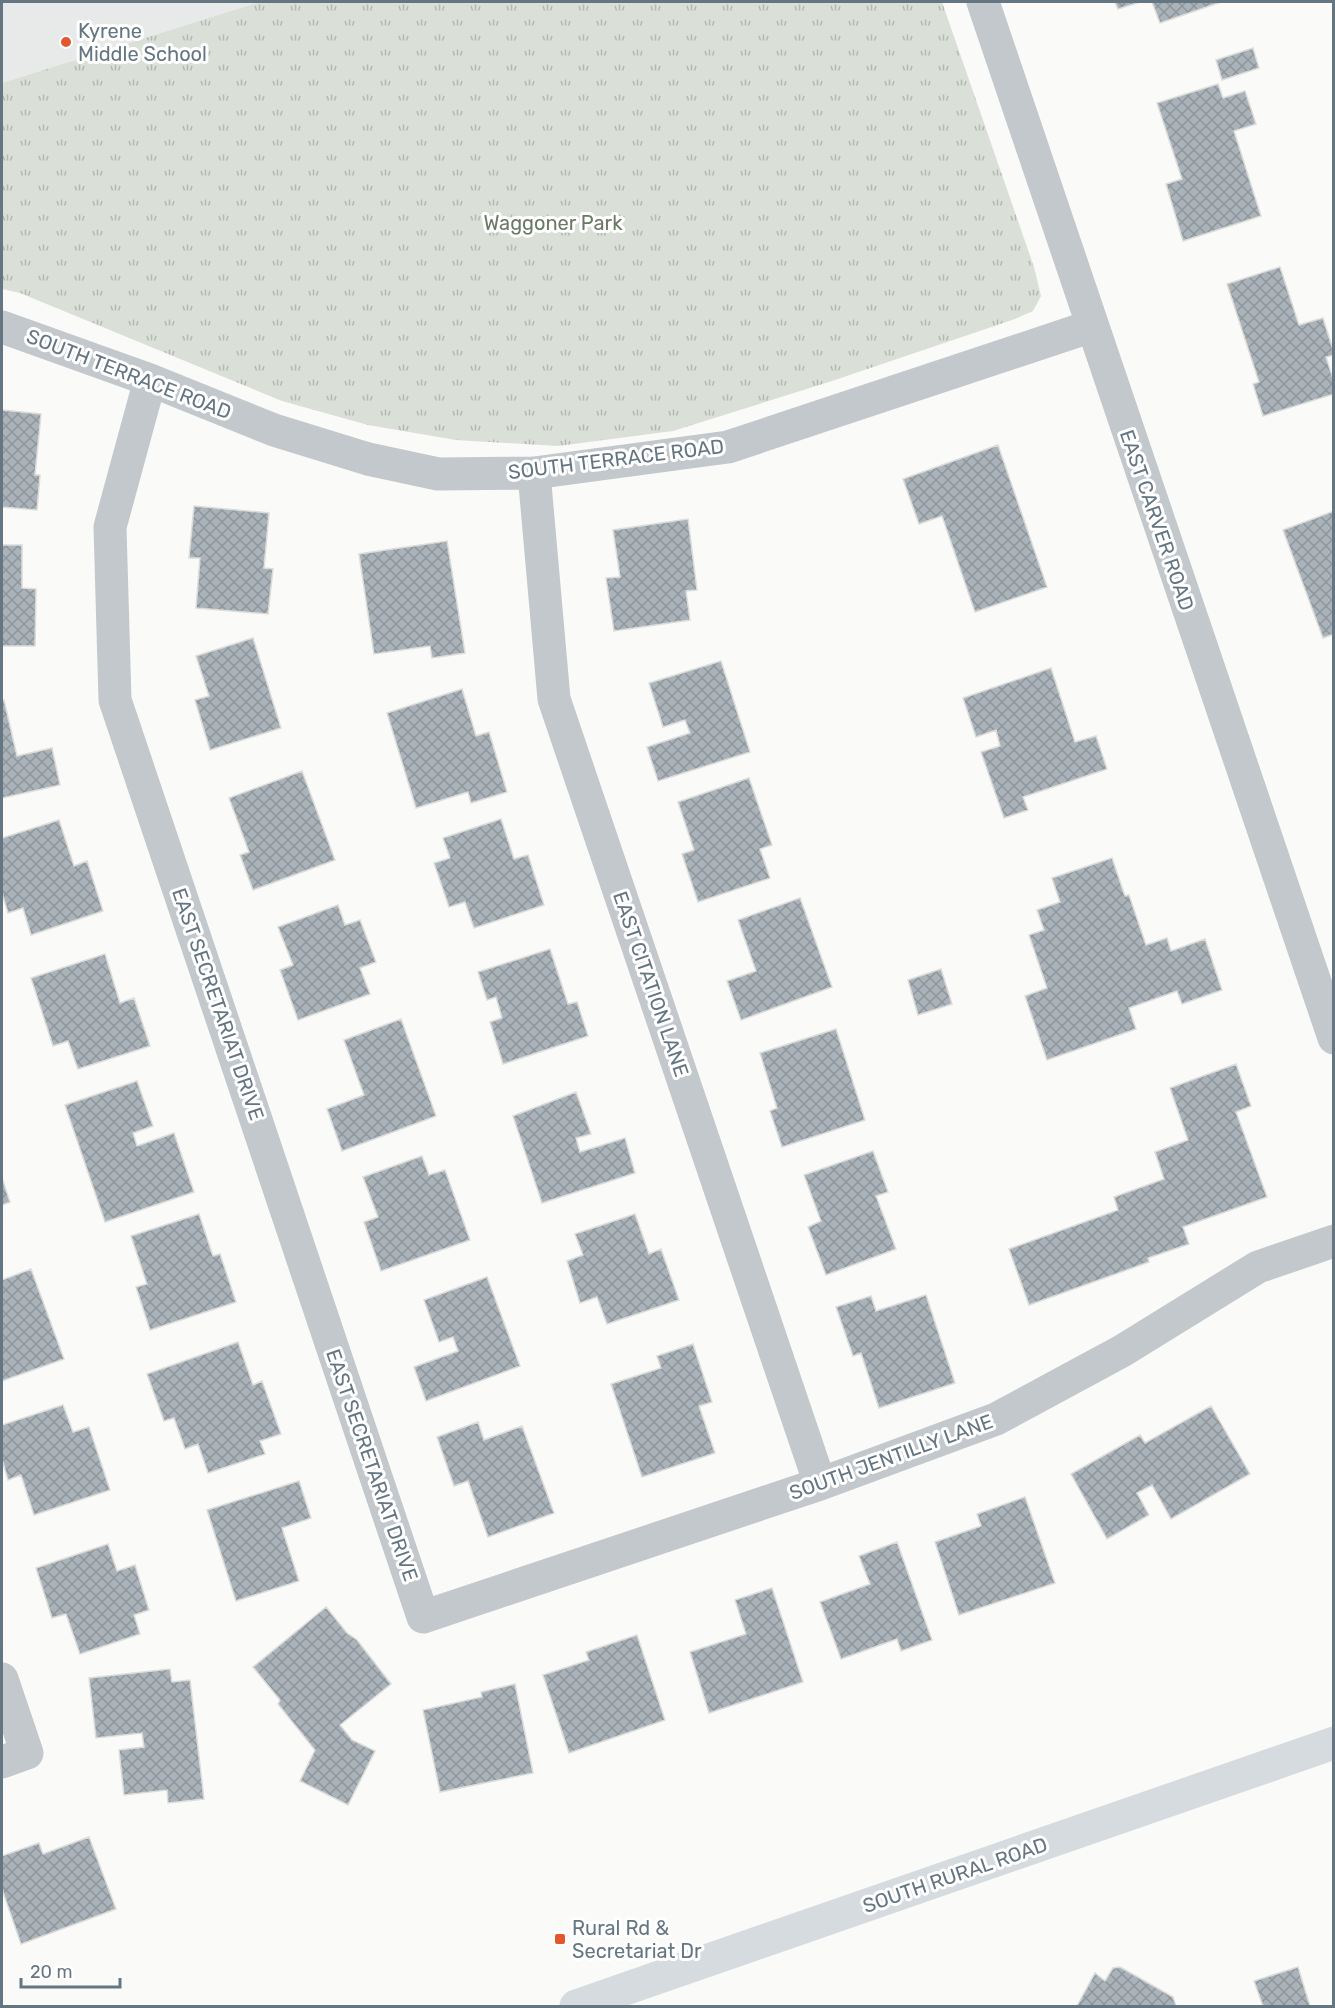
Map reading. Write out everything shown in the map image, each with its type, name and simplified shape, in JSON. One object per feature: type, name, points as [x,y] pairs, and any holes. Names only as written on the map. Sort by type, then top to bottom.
[{"type":"main road","name":"SOUTH RURAL ROAD","points":[[576,2007],[1334,1743]]},
{"type":"street","name":"EAST CARVER ROAD","points":[[983,2],[1334,1038]]},
{"type":"street","name":"SOUTH TERRACE ROAD","points":[[2,327],[150,380],[274,430],[368,459],[438,474],[534,473],[728,447],[1092,326]]},
{"type":"street","name":"EAST SECRETARIAT DRIVE","points":[[150,380],[110,527],[116,700],[423,1617]]},
{"type":"street","name":"EAST CITATION LANE","points":[[534,473],[554,699],[820,1484]]},
{"type":"street","name":"SOUTH JENTILLY LANE","points":[[423,1617],[820,1484],[996,1419],[1122,1352],[1258,1267],[1334,1241]]},
{"type":"street","points":[[2,1680],[14,1758]]},
{"type":"shaded area","name":"Kyrene Middle School","points":[[2,2],[259,2],[2,83]]},
{"type":"green space","name":"Waggoner Park","points":[[259,2],[942,2],[1034,267],[1041,296],[1033,311],[1015,319],[832,381],[673,431],[558,446],[456,440],[368,425],[282,401],[20,293],[2,289],[2,83]]},
{"type":"building","points":[[1115,2],[1140,2],[1118,9]]},
{"type":"building","points":[[1152,2],[1221,2],[1160,23]]},
{"type":"building","points":[[1253,48],[1259,68],[1222,80],[1216,60]]},
{"type":"building","points":[[1218,84],[1223,98],[1245,91],[1256,124],[1234,131],[1261,216],[1183,241],[1166,184],[1182,179],[1157,103]]},
{"type":"building","points":[[1280,267],[1299,325],[1323,318],[1334,353],[1326,357],[1334,382],[1334,394],[1263,416],[1253,384],[1259,382],[1227,284]]},
{"type":"building","points":[[2,410],[41,414],[35,475],[40,475],[37,510],[2,507]]},
{"type":"building","points":[[998,445],[1047,587],[975,612],[942,516],[919,524],[903,479]]},
{"type":"building","points":[[194,506],[269,513],[264,568],[273,569],[268,614],[196,608],[200,558],[189,558]]},
{"type":"building","points":[[1334,511],[1334,634],[1323,638],[1283,530]]},
{"type":"building","points":[[688,519],[697,590],[686,591],[690,620],[614,631],[606,578],[620,577],[613,530]]},
{"type":"building","points":[[447,541],[465,653],[432,658],[430,646],[374,654],[359,554]]},
{"type":"building","points":[[2,545],[22,545],[22,588],[36,589],[35,646],[2,646]]},
{"type":"building","points":[[253,638],[281,728],[210,750],[195,700],[209,696],[196,656]]},
{"type":"building","points":[[721,661],[750,752],[658,781],[647,747],[690,733],[685,720],[663,727],[649,683]]},
{"type":"building","points":[[1051,668],[1075,742],[1096,736],[1107,769],[1023,797],[1028,810],[1004,818],[981,752],[1000,746],[996,730],[976,737],[963,698]]},
{"type":"building","points":[[462,689],[476,736],[489,732],[507,792],[471,803],[468,792],[416,808],[387,713]]},
{"type":"building","points":[[4,700],[17,756],[52,748],[60,785],[2,798],[2,701]]},
{"type":"building","points":[[302,771],[335,860],[253,890],[240,855],[249,852],[229,798]]},
{"type":"building","points":[[749,778],[772,845],[760,849],[770,878],[698,902],[682,854],[694,850],[678,802]]},
{"type":"building","points":[[501,819],[514,859],[528,855],[544,905],[474,928],[465,902],[449,907],[434,863],[450,858],[443,838]]},
{"type":"building","points":[[59,820],[74,866],[87,861],[103,911],[31,935],[23,908],[8,913],[2,893],[2,838]]},
{"type":"building","points":[[1112,858],[1125,896],[1129,895],[1146,945],[1167,938],[1171,951],[1205,939],[1222,990],[1182,1004],[1177,991],[1129,1008],[1136,1029],[1047,1060],[1025,996],[1047,988],[1029,935],[1044,930],[1037,910],[1060,902],[1052,878]]},
{"type":"building","points":[[800,898],[832,987],[741,1020],[727,981],[756,971],[738,920]]},
{"type":"building","points":[[338,905],[345,925],[360,920],[376,962],[360,968],[370,994],[298,1020],[280,970],[293,965],[278,927]]},
{"type":"building","points":[[550,949],[568,1004],[577,1002],[588,1036],[503,1064],[490,1022],[502,1018],[496,997],[487,1000],[478,972]]},
{"type":"building","points":[[105,954],[120,1003],[134,998],[150,1046],[78,1069],[68,1041],[53,1046],[31,978]]},
{"type":"building","points":[[941,969],[952,1004],[918,1015],[908,980]]},
{"type":"building","points":[[401,1019],[436,1116],[342,1151],[327,1109],[364,1095],[344,1040]]},
{"type":"building","points":[[836,1029],[865,1120],[782,1147],[770,1111],[777,1108],[760,1053]]},
{"type":"building","points":[[1236,1064],[1251,1106],[1236,1112],[1267,1197],[1183,1227],[1189,1244],[1148,1258],[1149,1262],[1029,1305],[1009,1249],[1118,1210],[1114,1197],[1164,1179],[1155,1152],[1188,1140],[1170,1088]]},
{"type":"building","points":[[137,1081],[153,1126],[133,1133],[137,1146],[174,1133],[194,1192],[105,1222],[65,1105]]},
{"type":"building","points":[[576,1092],[591,1134],[576,1138],[580,1152],[625,1138],[635,1173],[542,1203],[513,1116]]},
{"type":"building","points":[[873,1151],[888,1192],[876,1196],[896,1249],[826,1275],[808,1227],[821,1221],[804,1175]]},
{"type":"building","points":[[422,1156],[429,1175],[445,1170],[470,1240],[381,1271],[364,1222],[378,1217],[363,1177]]},
{"type":"building","points":[[2,1178],[10,1202],[2,1205]]},
{"type":"building","points":[[199,1214],[213,1256],[220,1254],[236,1302],[150,1330],[136,1287],[147,1284],[131,1236]]},
{"type":"building","points":[[635,1214],[649,1254],[661,1249],[679,1300],[607,1324],[597,1297],[580,1303],[567,1261],[583,1255],[575,1234]]},
{"type":"building","points":[[31,1269],[64,1359],[2,1381],[2,1280]]},
{"type":"building","points":[[487,1277],[520,1366],[426,1401],[414,1367],[458,1351],[453,1337],[439,1342],[424,1300]]},
{"type":"building","points":[[926,1295],[955,1383],[879,1408],[861,1353],[853,1356],[836,1307],[871,1296],[876,1311]]},
{"type":"building","points":[[238,1342],[253,1385],[262,1381],[281,1434],[260,1441],[265,1454],[208,1473],[198,1444],[185,1449],[174,1418],[164,1421],[147,1374]]},
{"type":"building","points":[[693,1344],[712,1402],[699,1406],[715,1453],[642,1477],[611,1384],[661,1368],[657,1356]]},
{"type":"building","points":[[63,1405],[73,1432],[89,1427],[110,1490],[34,1515],[21,1475],[8,1480],[2,1459],[2,1425]]},
{"type":"building","points":[[1211,1406],[1250,1474],[1171,1519],[1152,1485],[1137,1493],[1149,1515],[1107,1539],[1071,1474],[1140,1435],[1145,1443]]},
{"type":"building","points":[[478,1422],[484,1440],[522,1426],[554,1513],[488,1537],[468,1481],[454,1486],[437,1437]]},
{"type":"building","points":[[299,1481],[311,1518],[282,1528],[299,1581],[236,1601],[207,1510]]},
{"type":"building","points":[[1025,1497],[1055,1583],[959,1615],[935,1542],[981,1526],[977,1514]]},
{"type":"building","points":[[897,1542],[932,1640],[901,1651],[897,1639],[841,1659],[820,1602],[870,1584],[859,1556]]},
{"type":"building","points":[[108,1544],[117,1571],[135,1565],[149,1610],[134,1615],[140,1634],[80,1654],[66,1614],[52,1618],[36,1568]]},
{"type":"building","points":[[772,1588],[803,1682],[709,1713],[690,1652],[746,1634],[735,1600]]},
{"type":"building","points":[[326,1607],[347,1633],[357,1640],[391,1684],[340,1725],[352,1740],[375,1751],[348,1805],[300,1781],[315,1750],[278,1704],[280,1700],[253,1667]]},
{"type":"building","points":[[637,1635],[665,1720],[569,1753],[543,1675],[589,1660],[586,1652]]},
{"type":"building","points":[[170,1669],[172,1682],[190,1680],[204,1799],[168,1803],[167,1790],[124,1795],[119,1750],[144,1747],[142,1733],[96,1738],[89,1678]]},
{"type":"building","points":[[515,1684],[533,1773],[440,1792],[423,1710],[482,1697],[481,1692]]},
{"type":"building","points":[[89,1837],[116,1909],[21,1944],[2,1889],[2,1856],[39,1843],[43,1854]]},
{"type":"building","points":[[1120,1967],[1173,1997],[1176,2006],[1077,2006],[1095,1973],[1105,1981],[1113,1968]]},
{"type":"building","points":[[1298,1967],[1310,2006],[1263,2006],[1254,1981]]},
{"type":"place","name":"Kyrene Middle School","points":[[66,42]]},
{"type":"place","name":"Rural Rd & Secretariat Dr","points":[[560,1939]]}]
